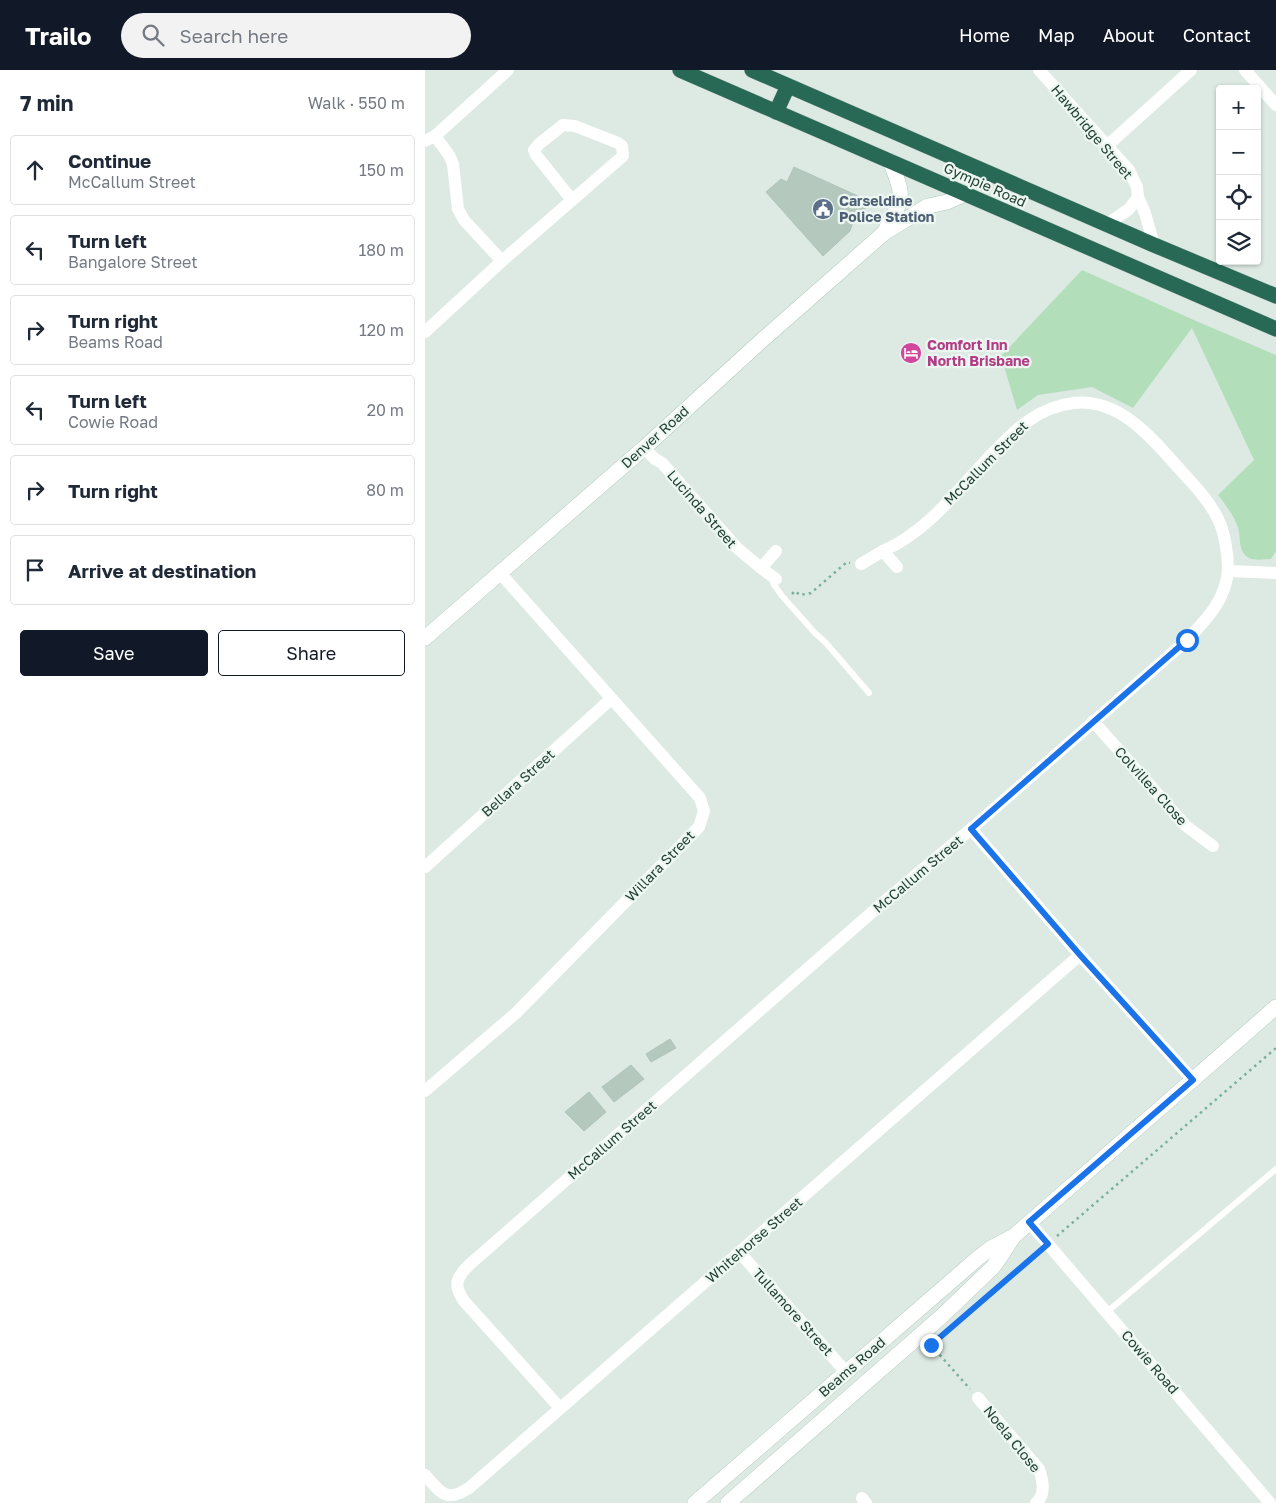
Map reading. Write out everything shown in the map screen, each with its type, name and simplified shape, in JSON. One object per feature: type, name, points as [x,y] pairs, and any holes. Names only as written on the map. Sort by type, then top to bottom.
[{"type":"highway","name":"Gympie Road","points":[[680,70],[1276,329]]},
{"type":"highway","name":"Gympie Road","points":[[752,70],[1106,225],[1276,296]]},
{"type":"highway","points":[[776,112],[788,86]]},
{"type":"main road","name":"Denver Road","points":[[884,234],[902,196],[901,187],[890,161]]},
{"type":"main road","name":"Denver Road","points":[[425,638],[644,448],[760,342],[884,234],[927,206],[947,202],[965,194]]},
{"type":"main road","name":"Beams Road","points":[[728,1503],[942,1316],[993,1266],[1014,1236],[1029,1222],[1276,1007]]},
{"type":"main road","name":"Beams Road","points":[[695,1503],[978,1258],[991,1248],[1014,1236]]},
{"type":"street","points":[[502,261],[464,220],[458,209],[453,164],[449,155],[430,138],[508,70]]},
{"type":"street","name":"Hawbridge Street","points":[[1039,70],[1129,170],[1137,187],[1138,196],[1145,212],[1154,245]]},
{"type":"street","points":[[1108,145],[1191,70]]},
{"type":"street","points":[[1245,70],[1276,104]]},
{"type":"street","points":[[425,332],[502,261],[623,156],[622,146],[618,143],[575,126],[563,125],[534,150],[535,156],[572,200]]},
{"type":"street","name":"Hawbridge Street","points":[[1106,225],[1129,209],[1138,196]]},
{"type":"street","name":"McCallum Street","points":[[560,1408],[458,1294],[459,1276],[477,1258],[886,900],[971,829],[1187,640],[1208,618],[1222,596],[1228,571],[1225,536],[1218,518],[1201,493],[1156,442],[1141,427],[1113,410],[1095,404],[1075,403],[1053,407],[1025,422],[1010,435],[946,504],[921,527],[898,545],[883,551],[861,564]]},
{"type":"street","name":"Lucinda Street","points":[[644,448],[662,463],[737,548],[778,585]]},
{"type":"street","points":[[761,568],[776,551]]},
{"type":"street","points":[[883,551],[897,567]]},
{"type":"street","points":[[1228,571],[1276,573]]},
{"type":"street","name":"Willara Street","points":[[425,1091],[516,1013],[699,826],[704,811],[699,798],[500,572]]},
{"type":"street","name":"Bellara Street","points":[[425,867],[611,699]]},
{"type":"street","name":"Colvillea Close","points":[[1093,721],[1186,826],[1213,846]]},
{"type":"street","points":[[971,829],[1080,955],[1193,1080]]},
{"type":"street","name":"Whitehorse Street","points":[[425,1475],[440,1491],[449,1496],[460,1494],[469,1488],[1080,955]]},
{"type":"street","name":"Cowie Road","points":[[1029,1222],[1270,1503]]},
{"type":"street","name":"Tullamore Street","points":[[740,1253],[846,1372]]},
{"type":"street","name":"Noela Close","points":[[978,1398],[1039,1469],[1044,1482],[1041,1498],[1036,1503]]},
{"type":"lane","points":[[778,585],[782,596],[869,693]]},
{"type":"lane","points":[[1107,1312],[1276,1169]]},
{"type":"path","points":[[778,585],[792,594],[795,591],[800,595],[806,595],[811,593],[847,562],[861,564]]},
{"type":"path","points":[[946,1332],[1276,1048]]},
{"type":"path","points":[[931,1345],[978,1398]]},
{"type":"green space","points":[[1082,270],[1276,355],[1276,551],[1271,559],[1254,559],[1245,555],[1241,549],[1236,523],[1218,495],[1254,460],[1192,328],[1133,408],[1092,387],[1038,395],[1017,410],[1001,356]]},
{"type":"building","name":"Carseldine Police Station","points":[[794,167],[869,201],[860,219],[855,217],[850,231],[823,256],[766,192],[781,179],[787,182]]},
{"type":"building","points":[[670,1039],[676,1048],[651,1062],[646,1054]]},
{"type":"building","points":[[631,1065],[644,1079],[614,1102],[602,1087]]},
{"type":"building","points":[[589,1092],[606,1112],[584,1131],[565,1112]]},
{"type":"place","name":"Carseldine Police Station","points":[[823,209]]},
{"type":"place","name":"Comfort Inn North Brisbane","points":[[911,353]]},
{"type":"route","points":[[931,1345],[1048,1244],[1029,1222],[1193,1080],[1080,955],[971,829],[1187,640]]}]
